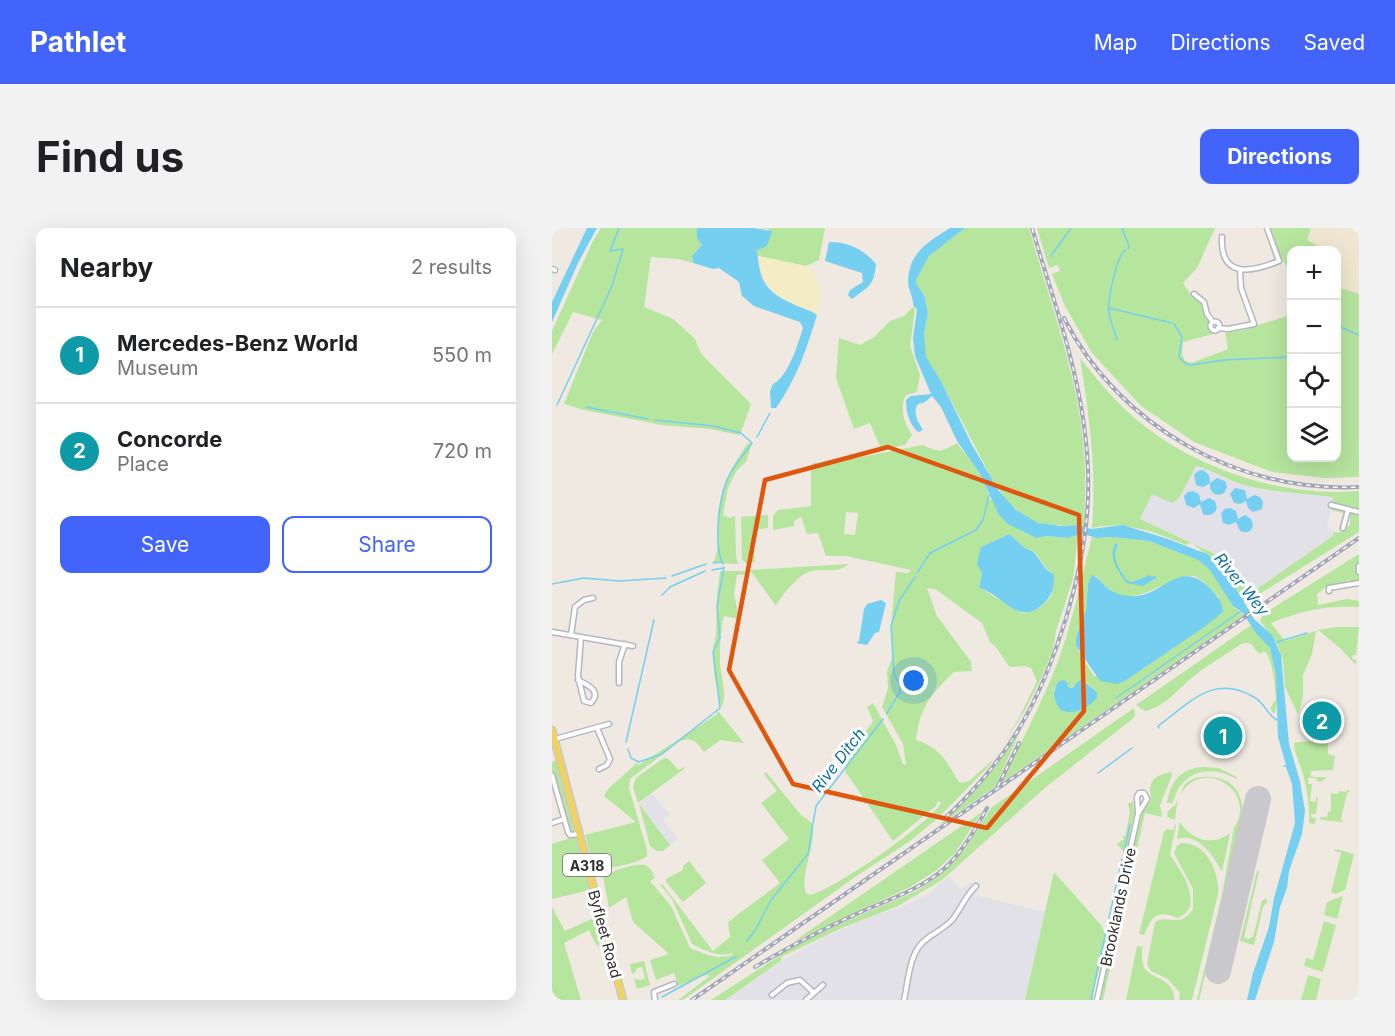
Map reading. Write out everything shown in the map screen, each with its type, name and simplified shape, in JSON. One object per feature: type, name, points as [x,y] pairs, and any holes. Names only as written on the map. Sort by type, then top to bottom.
[{"type":"main road","name":"Byfleet Road","points":[[552,730],[556,759],[579,834],[622,1000]]},
{"type":"street","points":[[1222,237],[1222,254],[1231,267],[1240,270],[1264,267],[1279,261],[1267,228]]},
{"type":"street","points":[[1194,294],[1204,302],[1207,314],[1213,322],[1210,325],[1212,329],[1228,329],[1254,324],[1241,288],[1240,270]]},
{"type":"street","points":[[1331,506],[1359,512]]},
{"type":"street","points":[[1343,528],[1348,510]]},
{"type":"street","points":[[1359,566],[1359,572]]},
{"type":"street","points":[[1329,591],[1329,588],[1359,583]]},
{"type":"street","points":[[571,635],[575,607],[584,600],[593,598]]},
{"type":"street","points":[[552,632],[633,646]]},
{"type":"street","points":[[578,680],[593,687],[595,699],[591,704],[584,701],[578,680],[581,637]]},
{"type":"street","points":[[619,683],[621,675],[619,662],[625,644]]},
{"type":"street","points":[[555,740],[609,724]]},
{"type":"street","points":[[597,728],[610,759],[608,765],[599,770]]},
{"type":"street","points":[[552,775],[570,835],[579,834]]},
{"type":"street","points":[[1144,793],[1147,797],[1145,802],[1140,803],[1137,800],[1138,794],[1144,793]]},
{"type":"street","name":"Brooklands Drive","points":[[1097,1000],[1138,814],[1137,800]]},
{"type":"street","name":"Brooklands Drive","points":[[1138,814],[1145,802]]},
{"type":"street","points":[[552,823],[564,819]]},
{"type":"street","points":[[904,1000],[918,948],[947,925],[963,900],[976,886]]},
{"type":"street","points":[[772,994],[787,983],[800,980],[814,993]]},
{"type":"street","points":[[655,1000],[654,992],[674,984]]},
{"type":"street","points":[[806,1000],[823,985]]},
{"type":"highlighted area","points":[[888,447],[1079,515],[1084,711],[987,828],[793,784],[729,670],[765,480]]},
{"type":"shaded area","points":[[1311,228],[1359,228],[1359,294],[1341,288],[1341,246],[1318,246],[1307,240]]},
{"type":"shaded area","points":[[1195,466],[1263,490],[1333,497],[1327,527],[1333,530],[1334,536],[1254,591],[1224,559],[1140,519],[1152,494],[1172,503],[1179,498]]},
{"type":"shaded area","points":[[652,793],[669,814],[663,820],[678,839],[670,845],[639,804]]},
{"type":"shaded area","points":[[949,876],[961,889],[971,882],[979,890],[975,895],[1045,912],[1025,1000],[725,1000],[783,960],[827,936],[928,894]]},
{"type":"green space","points":[[601,228],[698,228],[702,245],[692,256],[693,263],[678,259],[651,257],[644,307],[673,319],[694,338],[702,355],[751,404],[740,435],[710,429],[662,425],[564,404],[593,332],[602,320],[573,312],[552,354],[552,331]]},
{"type":"green space","points":[[753,228],[825,228],[819,260],[806,266],[758,256],[757,250],[769,229]]},
{"type":"green space","points":[[965,228],[1029,228],[1077,398],[1085,462],[1084,528],[1050,525],[1032,520],[1009,503],[992,479],[942,383],[926,360],[924,335],[928,313],[924,295],[916,280],[929,256]]},
{"type":"green space","points":[[1037,228],[1215,228],[1197,268],[1183,283],[1192,297],[1203,305],[1213,334],[1183,342],[1182,354],[1185,361],[1192,363],[1228,349],[1225,333],[1243,330],[1287,316],[1287,462],[1341,462],[1341,288],[1359,294],[1359,477],[1325,478],[1272,472],[1194,442],[1141,406],[1092,353],[1065,306],[1052,274],[1060,271],[1058,265],[1049,268]]},
{"type":"green space","points":[[1271,228],[1311,228],[1307,240],[1318,246],[1287,246],[1287,267],[1279,253]]},
{"type":"green space","points":[[913,307],[915,309],[910,346],[920,375],[917,392],[906,395],[903,404],[905,420],[912,435],[905,445],[881,449],[870,423],[854,429],[836,378],[839,338],[860,345],[874,337],[890,321],[904,316]]},
{"type":"green space","points":[[1080,358],[1129,413],[1179,449],[1207,463],[1267,484],[1329,492],[1359,491],[1359,532],[1253,598],[1238,592],[1218,564],[1193,544],[1186,545],[1128,526],[1092,528],[1093,463]],"holes":[[[1196,466],[1248,486],[1280,492],[1333,497],[1331,510],[1343,513],[1339,530],[1343,528],[1348,510],[1350,510],[1350,525],[1338,533],[1333,532],[1333,536],[1254,591],[1224,559],[1140,519],[1152,494],[1172,503],[1179,498]]]},
{"type":"green space","points":[[748,443],[752,443],[746,462],[737,470],[728,488],[723,515],[730,518],[735,516],[738,564],[713,563],[718,544],[718,512],[722,493],[737,459]]},
{"type":"green space","points":[[957,443],[981,476],[989,498],[1021,531],[1036,538],[1047,536],[1067,538],[1078,535],[1073,579],[1056,631],[1053,650],[1041,679],[1002,747],[1037,681],[1031,668],[1010,667],[990,642],[982,623],[935,589],[927,588],[937,616],[971,662],[972,671],[954,672],[933,694],[920,719],[916,740],[937,751],[959,782],[963,783],[969,781],[994,759],[937,819],[910,841],[855,877],[683,1000],[678,1000],[710,976],[706,975],[678,986],[674,973],[656,980],[650,960],[669,954],[633,922],[626,897],[609,908],[603,876],[631,866],[647,866],[655,878],[650,881],[671,906],[690,948],[711,956],[732,955],[732,953],[717,954],[706,951],[692,944],[672,899],[660,885],[662,884],[713,951],[730,937],[728,922],[780,883],[762,860],[789,839],[761,803],[777,791],[764,774],[766,772],[801,815],[812,823],[812,841],[804,885],[806,893],[810,895],[839,881],[880,855],[919,825],[941,803],[938,801],[936,806],[893,841],[845,771],[847,759],[873,721],[867,707],[873,703],[896,745],[903,764],[906,765],[903,744],[882,707],[888,688],[887,671],[893,656],[891,626],[896,572],[908,573],[911,570],[846,556],[826,556],[818,533],[807,534],[801,517],[794,521],[794,526],[773,530],[773,516],[778,510],[811,506],[811,466],[813,463],[836,462],[923,445],[944,450]],"holes":[[[846,512],[858,513],[855,535],[844,534]],[[1009,534],[1025,548],[1035,552],[1051,572],[1052,595],[1038,608],[1021,613],[979,587],[982,573],[981,547]]]},
{"type":"green space","points":[[768,515],[768,528],[753,530],[755,562],[746,564],[742,559],[741,517]]},
{"type":"green space","points":[[1092,537],[1149,541],[1198,560],[1209,569],[1233,606],[1244,615],[1001,783],[1055,670],[1070,624]],"holes":[[[1096,576],[1108,590],[1117,595],[1126,596],[1135,596],[1188,576],[1194,576],[1204,582],[1219,597],[1203,628],[1125,681],[1094,676],[1076,646],[1076,638],[1086,610],[1088,584]],[[1085,681],[1097,692],[1097,698],[1053,691],[1058,682],[1069,688]]]},
{"type":"green space","points":[[1359,554],[1359,582],[1351,585],[1349,580],[1346,581],[1347,584],[1330,584],[1317,594],[1318,605],[1347,599],[1359,601],[1359,607],[1314,610],[1271,623],[1285,641],[1316,631],[1312,654],[1303,675],[1303,696],[1298,715],[1285,687],[1283,660],[1277,644],[1260,621],[1263,614]]},
{"type":"green space","points":[[849,564],[843,568],[813,570],[804,574],[781,597],[776,606],[750,570]]},
{"type":"green space","points":[[720,571],[747,571],[746,574],[737,575],[734,593],[739,619],[724,616],[720,640],[720,664],[724,686],[721,707],[714,674],[713,648],[716,635]]},
{"type":"green space","points":[[1251,625],[1273,654],[1278,689],[1275,713],[1270,708],[1276,699],[1270,660],[1264,651],[1261,654],[1249,643],[1241,644],[1205,667],[1159,706],[1145,711],[1136,705]]},
{"type":"green space","points":[[1359,627],[1356,655],[1353,655],[1352,659],[1356,660],[1356,665],[1318,630]]},
{"type":"green space","points":[[1134,708],[1135,716],[1131,720],[1046,787],[942,880],[898,906],[844,927],[781,957],[782,960],[725,1000],[711,1000],[779,954],[830,928],[917,891],[941,874],[965,849],[991,808]]},
{"type":"green space","points":[[718,711],[744,743],[720,740],[704,752],[694,741],[680,741],[630,779],[629,788],[647,856],[620,866],[598,868],[593,866],[585,835],[636,822],[604,796],[608,789],[637,763],[639,765],[716,715]]},
{"type":"green space","points":[[1023,725],[995,787],[938,826],[997,765]]},
{"type":"green space","points":[[1322,736],[1325,741],[1328,741],[1328,754],[1335,756],[1333,770],[1311,771],[1311,777],[1327,777],[1321,782],[1316,778],[1308,778],[1308,784],[1312,784],[1310,801],[1316,802],[1316,797],[1318,798],[1316,814],[1311,814],[1311,817],[1316,818],[1315,824],[1309,823],[1307,790],[1294,743],[1310,741]]},
{"type":"green space","points":[[664,758],[669,759],[678,770],[684,767],[684,769],[638,803],[633,787],[636,778]]},
{"type":"green space","points":[[560,759],[578,829],[570,835],[552,775],[552,762]]},
{"type":"green space","points":[[1203,767],[1218,768],[1237,777],[1236,779],[1214,771],[1192,775],[1179,788],[1172,803],[1167,803],[1174,783],[1183,773]]},
{"type":"green space","points":[[1171,772],[1172,775],[1160,805],[1162,817],[1145,813],[1103,1000],[1100,1000],[1141,812],[1151,800],[1150,788],[1153,780]]},
{"type":"green space","points":[[1201,777],[1221,779],[1234,787],[1241,801],[1243,820],[1199,1000],[1197,1000],[1222,895],[1234,828],[1240,814],[1239,802],[1234,791],[1225,783],[1203,778],[1192,782],[1182,792],[1175,820],[1168,817],[1167,812],[1175,805],[1185,784]]},
{"type":"green space","points":[[1339,791],[1346,792],[1350,791],[1347,793],[1341,819],[1344,822],[1321,820],[1320,817],[1327,817],[1328,812],[1331,811],[1331,793],[1338,794]]},
{"type":"green space","points":[[1133,801],[1134,813],[1126,854],[1117,844],[1124,839],[1122,836],[1125,837],[1130,813],[1128,804]]},
{"type":"green space","points":[[639,804],[670,845],[663,851],[657,851],[650,846]]},
{"type":"green space","points":[[982,812],[955,853],[937,870],[910,887],[793,942]]},
{"type":"green space","points":[[1180,822],[1190,833],[1202,840],[1216,840],[1230,833],[1222,872],[1215,859],[1198,842],[1185,838],[1177,839]]},
{"type":"green space","points":[[1175,824],[1170,855],[1189,888],[1190,905],[1186,913],[1178,918],[1165,914],[1156,916],[1144,935],[1139,934],[1164,832],[1167,829],[1173,830]]},
{"type":"green space","points":[[577,836],[590,890],[552,899],[552,844]]},
{"type":"green space","points":[[1181,843],[1198,847],[1204,853],[1214,868],[1218,886],[1192,1000],[1179,1000],[1180,993],[1168,979],[1151,971],[1147,964],[1155,922],[1165,919],[1183,919],[1193,909],[1193,889],[1174,853]]},
{"type":"green space","points":[[1335,849],[1354,854],[1345,890],[1335,894],[1331,892],[1341,853]]},
{"type":"green space","points":[[689,861],[706,883],[683,902],[666,879],[683,870],[683,866]]},
{"type":"green space","points":[[1257,871],[1259,871],[1244,938],[1253,937],[1262,901],[1266,898],[1267,902],[1263,907],[1254,945],[1240,941]]},
{"type":"green space","points":[[1054,872],[1101,925],[1107,938],[1093,1000],[1025,1000]]},
{"type":"green space","points":[[1343,896],[1337,919],[1324,915],[1327,902]]},
{"type":"green space","points":[[552,907],[565,931],[598,916],[605,949],[602,950],[595,943],[589,930],[564,943],[581,1000],[552,1000]]},
{"type":"green space","points":[[1324,921],[1336,925],[1323,972],[1304,966],[1306,958],[1313,960]]},
{"type":"green space","points":[[1137,946],[1142,947],[1144,968],[1172,988],[1174,1000],[1126,1000]]},
{"type":"green space","points":[[644,961],[650,985],[637,989],[634,979],[645,978],[642,967],[637,968],[632,974],[630,964]]},
{"type":"green space","points":[[1308,975],[1321,979],[1316,1000],[1301,1000]]},
{"type":"sand","points":[[758,256],[806,266],[811,270],[819,288],[820,302],[817,315],[787,301],[768,287],[761,274]]},
{"type":"water","points":[[587,228],[597,228],[578,263],[552,322],[552,302]]},
{"type":"water","points":[[697,228],[753,228],[772,231],[767,246],[757,250],[765,282],[774,293],[817,315],[800,363],[776,408],[771,408],[770,391],[788,367],[803,328],[800,322],[754,306],[742,296],[739,282],[719,268],[713,269],[693,263],[692,256],[702,245],[697,238]]},
{"type":"water","points":[[950,228],[965,228],[929,256],[916,280],[924,295],[928,313],[924,334],[926,357],[999,491],[1016,510],[1038,523],[1061,526],[1078,525],[1091,529],[1123,525],[1207,554],[1218,564],[1244,597],[1244,602],[1254,619],[1272,635],[1281,655],[1289,744],[1300,781],[1305,811],[1302,834],[1289,871],[1274,942],[1255,1000],[1247,1000],[1253,973],[1269,927],[1274,898],[1295,823],[1292,784],[1286,767],[1282,766],[1286,765],[1278,737],[1276,674],[1270,648],[1256,633],[1242,612],[1233,606],[1209,569],[1198,560],[1149,541],[1112,537],[1097,538],[1083,534],[1067,538],[1047,536],[1036,538],[1008,524],[999,515],[980,474],[957,441],[941,407],[932,396],[916,407],[916,417],[923,430],[918,432],[915,429],[909,418],[906,400],[911,396],[931,394],[915,356],[913,338],[917,310],[913,305],[908,285],[909,272],[921,249]]},
{"type":"water","points":[[829,242],[855,247],[876,264],[870,285],[852,299],[848,295],[850,290],[863,282],[862,273],[825,261]]},
{"type":"water","points":[[1203,470],[1209,475],[1210,483],[1203,487],[1196,485],[1194,475]]},
{"type":"water","points":[[1217,478],[1225,481],[1227,487],[1224,493],[1215,494],[1210,483]]},
{"type":"water","points":[[1235,488],[1245,490],[1247,499],[1254,495],[1260,497],[1263,502],[1262,509],[1253,512],[1248,508],[1246,501],[1240,504],[1234,503],[1230,494]]},
{"type":"water","points":[[1193,491],[1199,494],[1201,502],[1209,498],[1215,501],[1217,508],[1215,512],[1205,515],[1200,504],[1194,508],[1186,505],[1184,496]]},
{"type":"water","points":[[1230,508],[1236,511],[1238,519],[1245,515],[1251,519],[1253,525],[1250,531],[1240,531],[1236,522],[1229,525],[1223,523],[1221,513]]},
{"type":"water","points":[[1009,534],[1025,548],[1034,552],[1046,569],[1054,575],[1050,595],[1033,611],[1017,611],[979,588],[982,573],[977,564],[981,547]]},
{"type":"water","points":[[1116,543],[1118,545],[1115,554],[1117,564],[1128,581],[1133,582],[1150,575],[1156,578],[1143,586],[1127,583],[1117,569],[1113,558]]},
{"type":"water","points":[[1092,575],[1112,592],[1133,596],[1147,594],[1181,577],[1190,577],[1210,588],[1217,596],[1223,612],[1125,681],[1117,684],[1100,681],[1076,646],[1076,638],[1086,610],[1088,584]]},
{"type":"water","points":[[881,600],[886,603],[879,632],[875,633],[867,645],[856,643],[859,641],[864,609],[867,604]]},
{"type":"water","points":[[1081,679],[1097,692],[1097,698],[1080,710],[1066,712],[1061,710],[1054,696],[1058,682],[1064,680],[1068,687],[1072,688]]},
{"type":"waterway","points":[[557,405],[612,286],[623,249],[610,251],[619,228]]},
{"type":"waterway","points":[[1051,256],[1071,228]]},
{"type":"waterway","points":[[1122,228],[1128,249]]},
{"type":"waterway","points":[[1117,340],[1110,316],[1109,299],[1115,271],[1125,250]]},
{"type":"waterway","points":[[1109,308],[1172,323]]},
{"type":"waterway","points":[[1174,324],[1182,337],[1179,357],[1186,364],[1290,357],[1290,354]]},
{"type":"waterway","points":[[1341,327],[1359,335]]},
{"type":"waterway","points":[[586,407],[648,419]]},
{"type":"waterway","points":[[757,437],[770,413]]},
{"type":"waterway","points":[[655,420],[713,426],[741,433],[752,443],[730,474],[723,493],[718,532],[718,545],[723,564]]},
{"type":"waterway","name":"Rive Ditch","points":[[917,573],[930,553],[976,530],[983,520],[989,495]]},
{"type":"waterway","points":[[713,563],[721,562]]},
{"type":"waterway","points":[[672,576],[706,564]]},
{"type":"waterway","points":[[628,749],[631,758],[639,762],[662,754],[720,708],[713,652],[720,638],[717,606],[724,567]]},
{"type":"waterway","points":[[712,570],[723,568]]},
{"type":"waterway","points":[[662,595],[670,587],[705,571]]},
{"type":"waterway","name":"Rive Ditch","points":[[887,713],[900,692],[900,685],[894,674],[891,626],[899,601],[915,577]]},
{"type":"waterway","points":[[552,584],[584,578],[619,581],[666,578]]},
{"type":"waterway","points":[[1116,698],[1241,611]]},
{"type":"waterway","points":[[626,742],[654,620]]},
{"type":"waterway","points":[[1277,642],[1307,633]]},
{"type":"waterway","points":[[1159,728],[1158,726],[1192,700],[1214,690],[1226,688],[1239,690],[1254,697],[1277,720]]},
{"type":"waterway","name":"Rive Ditch","points":[[747,941],[771,900],[808,854],[816,806],[883,719]]},
{"type":"waterway","points":[[1098,773],[1132,748]]},
{"type":"waterway","points":[[1124,852],[1130,825]]},
{"type":"waterway","points":[[1108,923],[1122,859]]},
{"type":"waterway","points":[[1091,1000],[1106,931]]},
{"type":"waterway","name":"Rive Ditch","points":[[662,997],[737,956]]},
{"type":"runway","points":[[1218,971],[1258,799]]},
{"type":"railway","points":[[946,817],[988,773],[1020,727],[1034,702],[1046,676],[1066,618],[1083,546],[1088,476],[1080,400],[1069,350],[1032,228]]},
{"type":"railway","points":[[1064,318],[1088,357],[1116,391],[1150,421],[1187,446],[1227,465],[1270,478],[1314,486],[1359,487]]},
{"type":"railway","points":[[692,1000],[1359,538]]},
{"type":"railway","points":[[998,786],[1019,743]]},
{"type":"railway","points":[[755,967],[791,946],[913,889],[935,876],[963,847],[987,808]]},
{"type":"place","name":"Concorde","points":[[1322,721]]},
{"type":"place","name":"Mercedes-Benz World","points":[[1223,736]]},
{"type":"water label","name":"River Wey","points":[[1242,584]]}]
